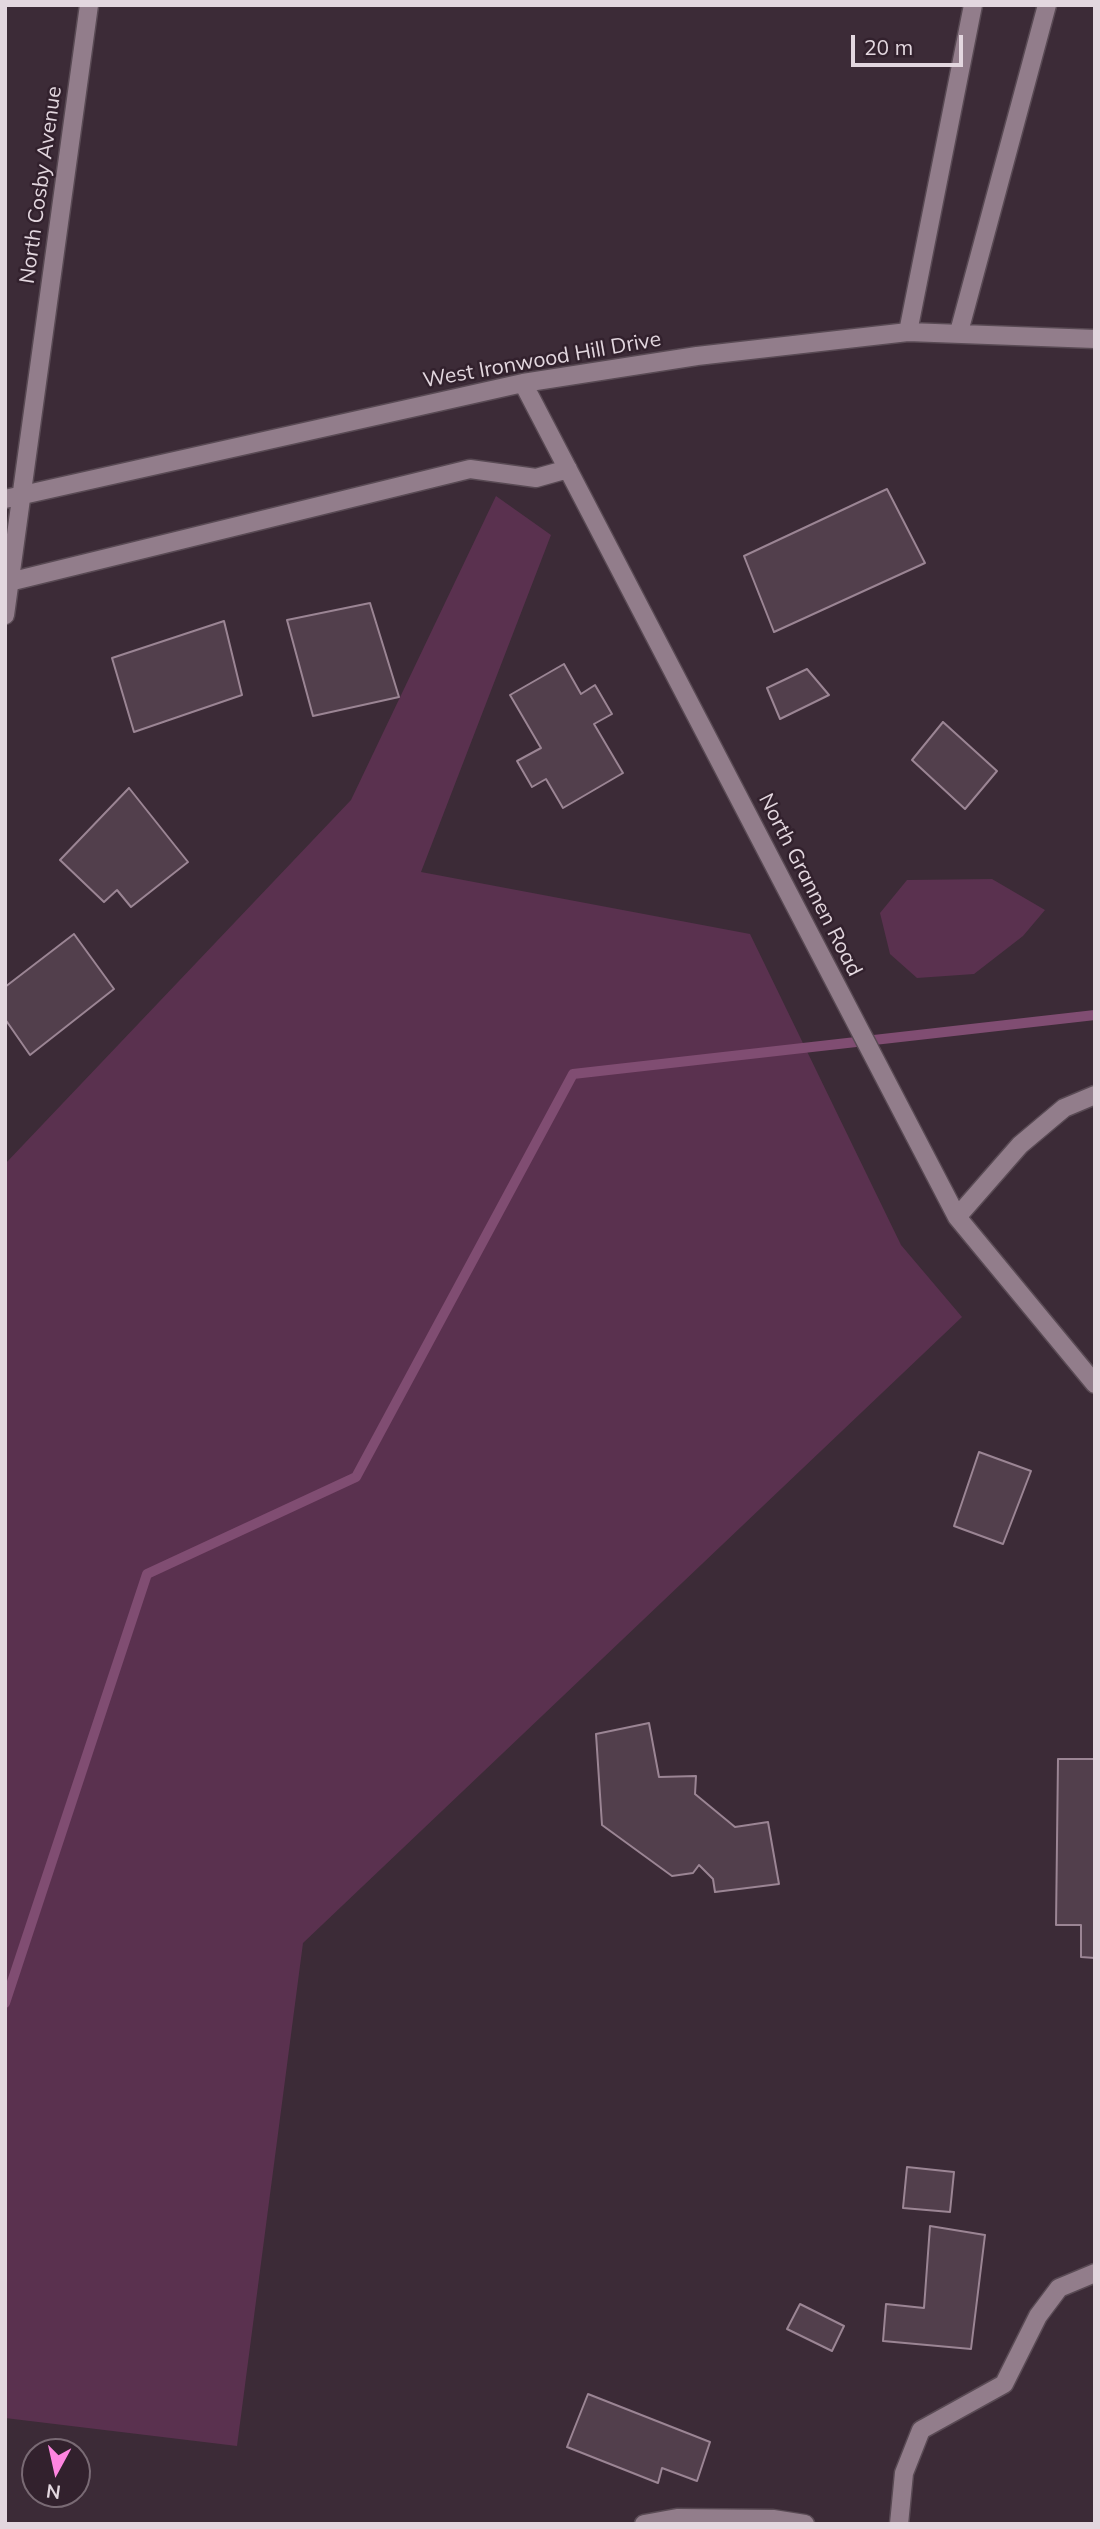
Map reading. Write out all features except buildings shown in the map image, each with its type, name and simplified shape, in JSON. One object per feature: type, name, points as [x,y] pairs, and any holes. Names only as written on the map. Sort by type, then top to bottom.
[{"type":"street","name":"North Cosby Avenue","points":[[5,615],[13,497],[89,5]]},
{"type":"street","points":[[908,332],[973,5]]},
{"type":"street","points":[[959,332],[1046,5]]},
{"type":"street","name":"West Ironwood Hill Drive","points":[[13,497],[523,383],[697,356],[908,332],[1095,338]]},
{"type":"street","name":"North Grannen Road","points":[[523,383],[957,1216],[1095,1384]]},
{"type":"street","points":[[7,582],[470,469],[536,478],[568,468]]},
{"type":"street","points":[[957,1216],[1020,1145],[1063,1108],[1095,1095]]},
{"type":"street","points":[[899,2524],[904,2473],[921,2430],[1004,2384],[1038,2316],[1059,2288],[1095,2273]]},
{"type":"street","points":[[644,2524],[677,2518],[773,2519],[805,2524]]},
{"type":"shaded area","points":[[496,496],[551,535],[421,872],[750,934],[901,1245],[962,1317],[303,1943],[237,2446],[5,2418],[5,1164],[351,800]]},
{"type":"shaded area","points":[[992,879],[1045,910],[1023,936],[974,974],[917,978],[890,954],[880,913],[907,880]]},
{"type":"waterway","points":[[5,2003],[147,1574],[356,1477],[573,1074],[1095,1015]]}]
